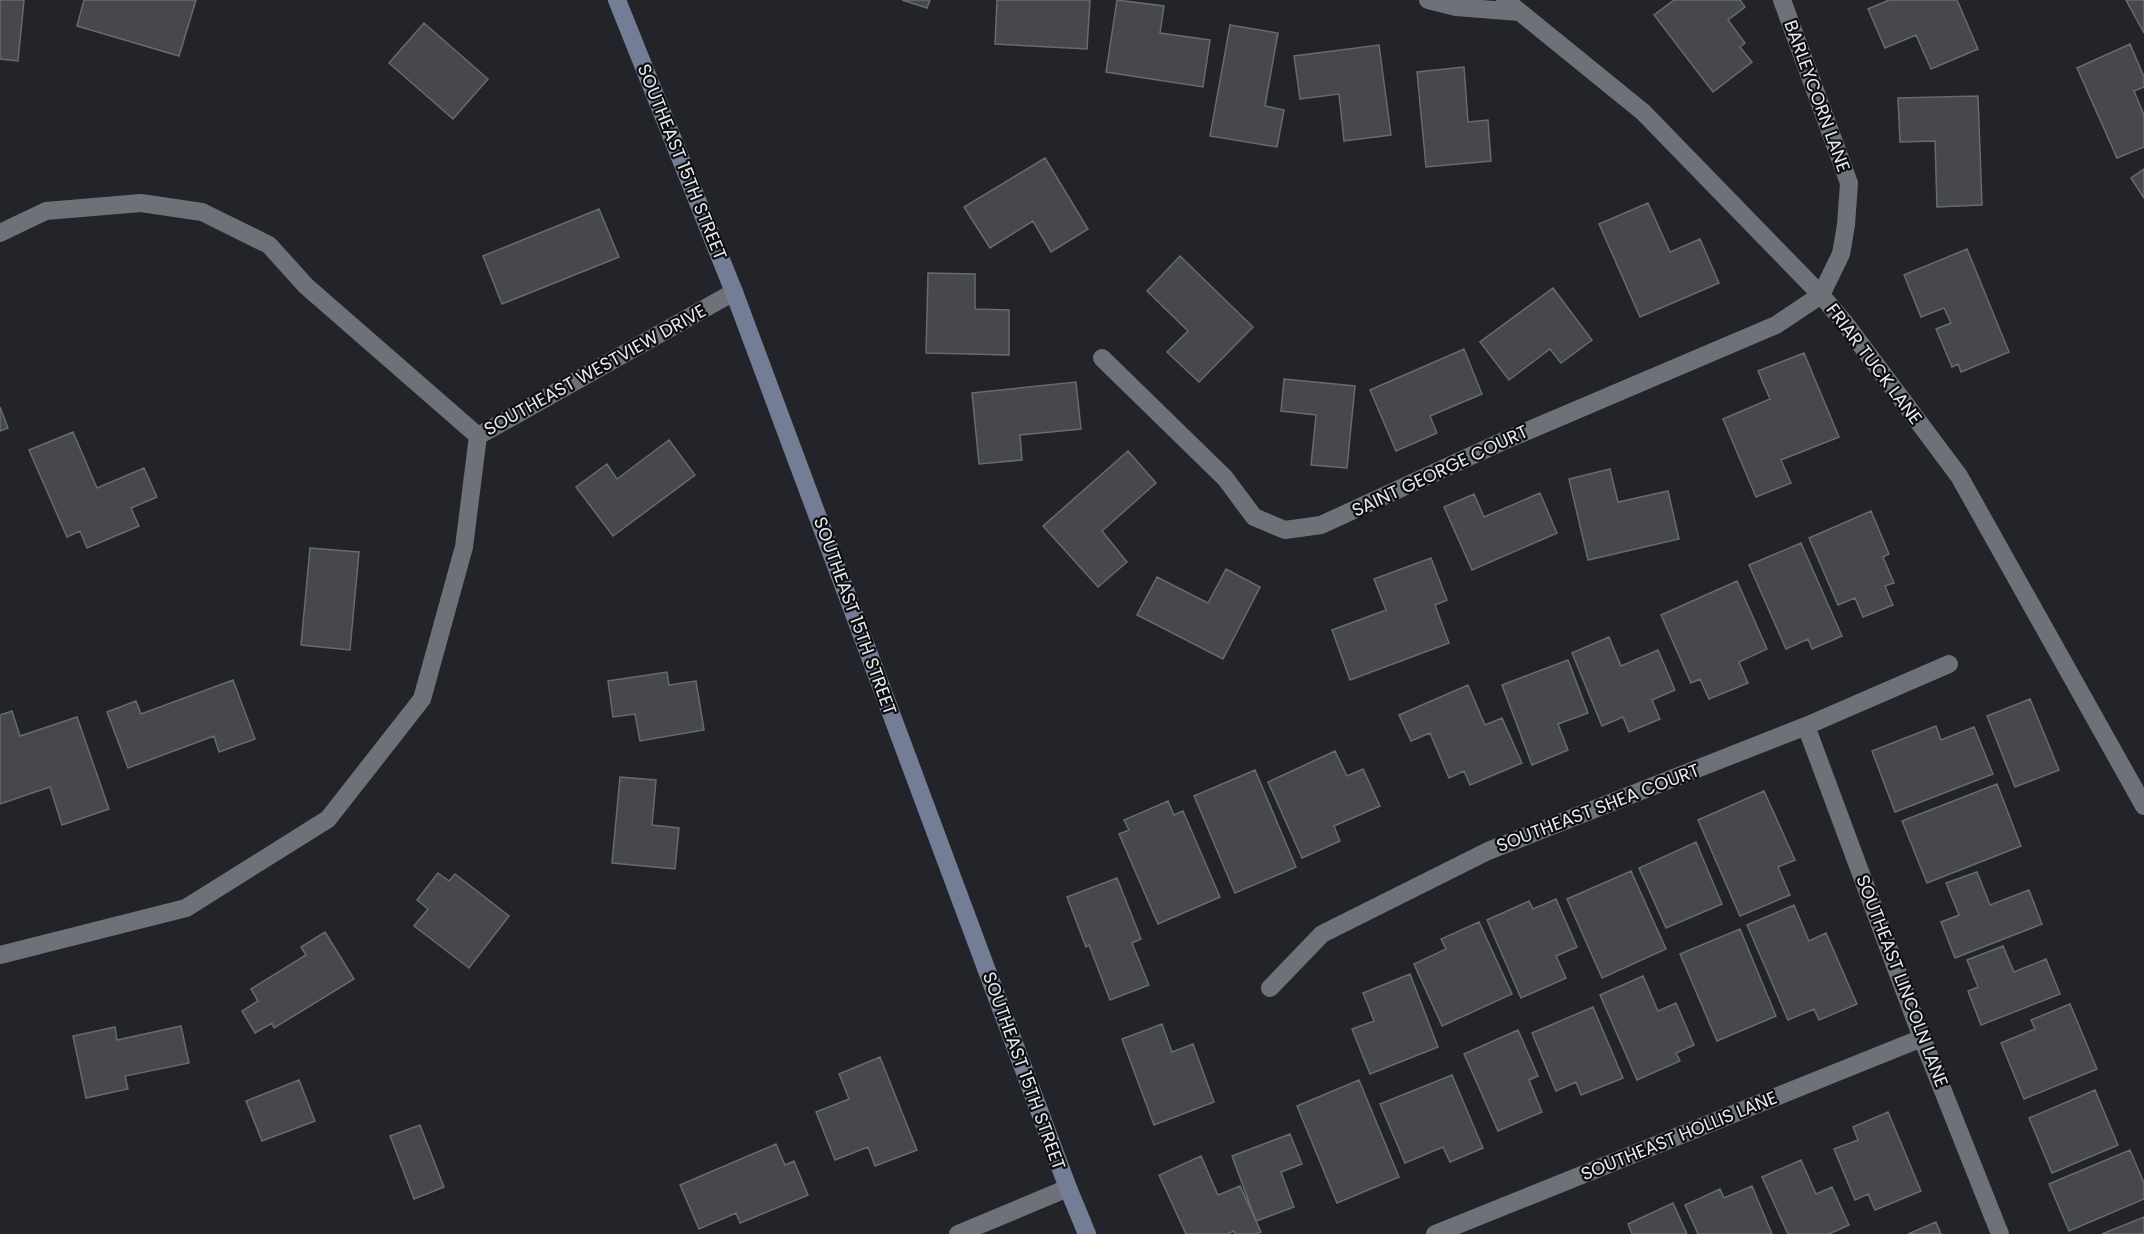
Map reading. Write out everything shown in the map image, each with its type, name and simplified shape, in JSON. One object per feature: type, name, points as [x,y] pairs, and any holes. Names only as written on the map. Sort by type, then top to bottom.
[{"type":"main road","name":"SOUTHEAST 15TH STREET","points":[[617,0],[734,292],[1087,1234]]},
{"type":"street","points":[[1428,0],[1456,7],[1519,12]]},
{"type":"street","name":"FRIAR TUCK LANE","points":[[1505,0],[1643,112],[1821,295],[1844,322],[1959,476],[2144,806]]},
{"type":"street","name":"BARLEYCORN LANE","points":[[1782,0],[1849,183],[1841,254],[1821,295]]},
{"type":"street","points":[[0,232],[46,211],[141,203],[202,212],[268,245],[306,286],[478,436]]},
{"type":"street","name":"SOUTHEAST WESTVIEW DRIVE","points":[[0,955],[186,908],[328,819],[422,699],[464,547],[478,436],[734,292]]},
{"type":"street","name":"SAINT GEORGE COURT","points":[[1102,358],[1225,478],[1254,518],[1285,530],[1321,525],[1499,443],[1776,325],[1821,295]]},
{"type":"street","name":"SOUTHEAST SHEA COURT","points":[[1270,988],[1322,934],[1488,851],[1806,726],[1949,664]]},
{"type":"street","name":"SOUTHEAST LINCOLN LANE","points":[[1806,726],[1922,1038],[2000,1234]]},
{"type":"street","name":"SOUTHEAST HOLLIS LANE","points":[[1435,1234],[1922,1038]]},
{"type":"street","points":[[958,1234],[1068,1188]]},
{"type":"building","points":[[0,0],[24,0],[18,61],[0,59]]},
{"type":"building","points":[[84,0],[196,0],[179,56],[77,26]]},
{"type":"building","points":[[902,0],[930,0],[927,8]]},
{"type":"building","points":[[997,0],[1090,0],[1087,49],[995,44]]},
{"type":"building","points":[[1117,0],[1164,6],[1160,33],[1210,40],[1203,87],[1106,72]]},
{"type":"building","points":[[1674,0],[1740,0],[1745,7],[1728,20],[1745,43],[1740,47],[1752,62],[1713,92],[1654,15]]},
{"type":"building","points":[[1889,0],[1957,0],[1978,49],[1931,69],[1916,35],[1885,48],[1868,9]]},
{"type":"building","points":[[2126,0],[2144,0],[2144,33]]},
{"type":"building","points":[[424,23],[488,79],[453,119],[389,63]]},
{"type":"building","points":[[1230,25],[1278,33],[1265,106],[1284,110],[1277,147],[1210,136]]},
{"type":"building","points":[[2130,44],[2144,77],[2144,87],[2134,91],[2144,115],[2144,147],[2117,158],[2077,68]]},
{"type":"building","points":[[1379,45],[1391,135],[1344,141],[1339,94],[1300,99],[1294,56]]},
{"type":"building","points":[[1464,67],[1468,122],[1488,120],[1491,161],[1426,167],[1417,72]]},
{"type":"building","points":[[1978,96],[1982,205],[1937,207],[1935,141],[1900,142],[1898,98]]},
{"type":"building","points":[[1045,158],[1088,229],[1051,252],[1033,221],[990,248],[964,207]]},
{"type":"building","points":[[2144,169],[2144,198],[2131,178]]},
{"type":"building","points":[[1648,203],[1670,252],[1700,239],[1719,283],[1640,317],[1599,224]]},
{"type":"building","points":[[599,209],[619,257],[502,304],[483,256]]},
{"type":"building","points":[[1967,249],[2009,352],[1961,372],[1958,364],[1952,367],[1936,329],[1951,323],[1944,308],[1921,317],[1904,275]]},
{"type":"building","points":[[1180,256],[1253,327],[1199,382],[1167,352],[1188,331],[1147,291]]},
{"type":"building","points":[[928,273],[975,274],[975,309],[1009,310],[1009,355],[926,353]]},
{"type":"building","points":[[1553,288],[1592,340],[1561,363],[1550,349],[1509,380],[1480,342]]},
{"type":"building","points":[[1464,349],[1482,394],[1430,416],[1437,433],[1396,451],[1370,390]]},
{"type":"building","points":[[1804,353],[1839,437],[1781,460],[1791,483],[1756,497],[1723,419],[1770,399],[1758,371]]},
{"type":"building","points":[[1284,379],[1355,386],[1347,468],[1311,465],[1316,415],[1281,411]]},
{"type":"building","points":[[1076,382],[1081,429],[1020,435],[1022,460],[979,464],[972,393]]},
{"type":"building","points":[[0,407],[8,428],[0,431]]},
{"type":"building","points":[[73,432],[97,488],[144,468],[157,497],[131,508],[139,526],[87,548],[80,531],[67,537],[29,450]]},
{"type":"building","points":[[669,440],[695,475],[613,536],[576,487],[607,464],[617,479]]},
{"type":"building","points":[[1128,451],[1156,483],[1102,531],[1127,562],[1098,587],[1043,526]]},
{"type":"building","points":[[1610,469],[1618,502],[1668,491],[1679,539],[1588,560],[1569,479]]},
{"type":"building","points":[[1540,493],[1557,533],[1472,570],[1444,507],[1474,494],[1484,517]]},
{"type":"building","points":[[1871,511],[1889,554],[1883,557],[1894,583],[1885,586],[1893,605],[1863,617],[1855,598],[1838,605],[1809,538]]},
{"type":"building","points":[[1801,543],[1842,636],[1812,649],[1808,639],[1786,649],[1749,565]]},
{"type":"building","points":[[310,548],[359,552],[350,650],[301,645]]},
{"type":"building","points":[[1431,558],[1447,600],[1435,605],[1449,643],[1350,680],[1332,630],[1386,610],[1374,579]]},
{"type":"building","points":[[1226,569],[1260,587],[1223,659],[1137,615],[1157,577],[1208,603]]},
{"type":"building","points":[[1737,581],[1767,649],[1739,662],[1748,683],[1709,699],[1700,679],[1691,683],[1661,615]]},
{"type":"building","points":[[1609,637],[1621,666],[1658,650],[1675,690],[1652,700],[1660,719],[1629,732],[1623,717],[1602,726],[1572,653]]},
{"type":"building","points":[[1568,660],[1588,713],[1558,724],[1568,750],[1532,765],[1502,685]]},
{"type":"building","points":[[667,672],[669,685],[696,681],[704,730],[640,741],[635,714],[613,717],[608,681]]},
{"type":"building","points":[[233,680],[255,739],[219,752],[214,736],[128,768],[107,712],[136,701],[141,714]]},
{"type":"building","points":[[1468,685],[1485,725],[1502,718],[1522,763],[1470,785],[1464,771],[1449,778],[1430,733],[1411,741],[1399,715]]},
{"type":"building","points":[[2030,699],[2059,770],[2015,787],[1987,716]]},
{"type":"building","points":[[12,711],[20,736],[77,717],[109,809],[62,825],[50,787],[0,804],[0,715]]},
{"type":"building","points":[[1936,726],[1941,740],[1974,727],[1993,774],[1895,812],[1872,751]]},
{"type":"building","points":[[1335,751],[1347,776],[1363,769],[1380,806],[1334,826],[1340,841],[1302,858],[1268,782]]},
{"type":"building","points":[[1255,770],[1296,867],[1235,893],[1194,796]]},
{"type":"building","points":[[620,777],[656,780],[652,825],[679,828],[675,869],[612,863]]},
{"type":"building","points":[[1997,784],[2021,846],[1927,883],[1902,821]]},
{"type":"building","points":[[1764,791],[1795,860],[1778,867],[1790,895],[1740,916],[1698,820]]},
{"type":"building","points":[[1168,801],[1174,815],[1183,811],[1220,897],[1158,924],[1119,834],[1129,830],[1124,820]]},
{"type":"building","points":[[1696,842],[1722,904],[1666,928],[1639,868]]},
{"type":"building","points":[[1631,871],[1666,949],[1602,978],[1567,899]]},
{"type":"building","points":[[1977,872],[1990,905],[2029,890],[2042,924],[1955,958],[1941,922],[1959,915],[1946,883]]},
{"type":"building","points":[[438,873],[449,881],[455,874],[509,916],[469,968],[414,926],[428,909],[417,900]]},
{"type":"building","points":[[1117,878],[1141,939],[1132,943],[1149,985],[1110,1000],[1089,945],[1086,947],[1067,897]]},
{"type":"building","points":[[1556,899],[1577,947],[1556,956],[1566,978],[1521,998],[1487,920],[1529,901],[1533,909]]},
{"type":"building","points":[[1794,905],[1809,941],[1826,933],[1857,1004],[1819,1020],[1814,1009],[1788,1020],[1747,925]]},
{"type":"building","points":[[1479,922],[1512,994],[1442,1026],[1414,964],[1446,949],[1441,939]]},
{"type":"building","points":[[1740,929],[1776,1016],[1717,1041],[1680,954]]},
{"type":"building","points":[[325,932],[354,979],[274,1028],[272,1023],[255,1033],[242,1011],[258,1001],[251,989],[306,955],[301,947]]},
{"type":"building","points":[[2003,946],[2014,972],[2046,959],[2060,994],[1981,1025],[1968,991],[1978,987],[1967,960]]},
{"type":"building","points":[[1410,974],[1438,1047],[1370,1074],[1352,1029],[1374,1021],[1363,993]]},
{"type":"building","points":[[1643,976],[1658,1011],[1676,1003],[1694,1045],[1676,1053],[1680,1061],[1637,1080],[1600,995]]},
{"type":"building","points":[[2070,1004],[2097,1069],[2024,1099],[2001,1043],[2035,1029],[2031,1020]]},
{"type":"building","points":[[1593,1007],[1623,1078],[1581,1095],[1576,1082],[1556,1091],[1532,1033]]},
{"type":"building","points":[[1162,1024],[1172,1052],[1193,1044],[1214,1102],[1154,1125],[1122,1039]]},
{"type":"building","points":[[181,1026],[189,1063],[125,1076],[128,1089],[86,1098],[73,1036],[115,1027],[117,1040]]},
{"type":"building","points":[[1518,1030],[1538,1076],[1529,1080],[1542,1112],[1498,1131],[1464,1054]]},
{"type":"building","points":[[880,1057],[917,1150],[875,1166],[868,1147],[835,1160],[816,1112],[849,1099],[839,1074]]},
{"type":"building","points":[[1452,1075],[1483,1148],[1450,1162],[1443,1147],[1405,1163],[1380,1104]]},
{"type":"building","points":[[299,1080],[315,1121],[262,1141],[246,1101]]},
{"type":"building","points":[[1359,1080],[1399,1177],[1337,1203],[1297,1106]]},
{"type":"building","points":[[2095,1090],[2118,1145],[2052,1173],[2029,1118]]},
{"type":"building","points":[[1888,1112],[1921,1191],[1875,1210],[1868,1194],[1855,1200],[1834,1149],[1858,1140],[1853,1127]]},
{"type":"building","points":[[420,1125],[444,1187],[414,1199],[390,1136]]},
{"type":"building","points":[[1290,1134],[1302,1164],[1281,1172],[1294,1207],[1256,1221],[1232,1156]]},
{"type":"building","points":[[776,1144],[785,1165],[794,1161],[808,1195],[740,1223],[736,1213],[699,1229],[680,1185]]},
{"type":"building","points":[[2130,1150],[2144,1183],[2144,1199],[2069,1231],[2049,1184]]},
{"type":"building","points":[[1201,1156],[1218,1195],[1240,1186],[1261,1232],[1255,1234],[1235,1234],[1234,1231],[1227,1234],[1186,1234],[1159,1175]]},
{"type":"building","points":[[1801,1160],[1816,1194],[1832,1187],[1849,1225],[1829,1234],[1788,1234],[1762,1177]]},
{"type":"building","points":[[1752,1186],[1772,1234],[1698,1234],[1685,1205],[1720,1189],[1724,1198]]},
{"type":"building","points":[[1673,1203],[1687,1234],[1632,1234],[1628,1224]]},
{"type":"building","points":[[2144,1217],[2144,1234],[2102,1234]]},
{"type":"building","points":[[1936,1222],[1941,1234],[1908,1234]]}]
